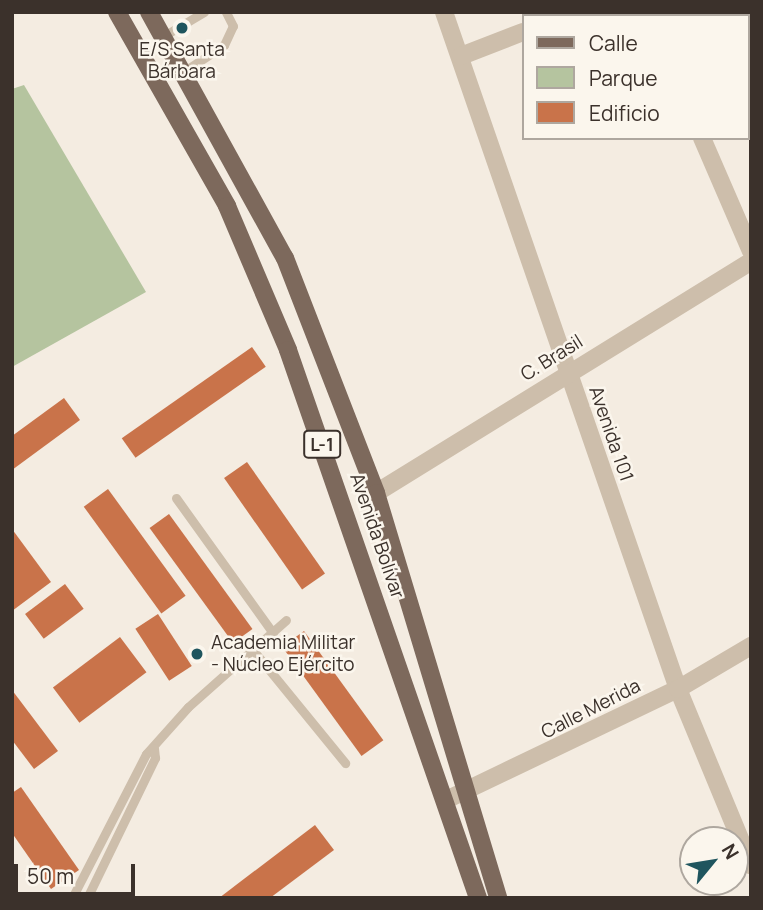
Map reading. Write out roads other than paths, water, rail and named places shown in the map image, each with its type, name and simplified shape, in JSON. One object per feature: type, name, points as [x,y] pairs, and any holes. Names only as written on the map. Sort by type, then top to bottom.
[{"type":"main road","name":"Avenida Bolívar","points":[[117,12],[227,206],[288,350],[478,898]]},
{"type":"main road","name":"Avenida Bolívar","points":[[149,12],[285,258],[376,493],[498,898]]},
{"type":"street","name":"Avenida 101","points":[[444,12],[678,689],[751,865]]},
{"type":"street","points":[[461,56],[522,32]]},
{"type":"street","points":[[703,140],[751,251]]},
{"type":"street","name":"C. Brasil","points":[[376,493],[751,261]]},
{"type":"street","name":"Calle Merida","points":[[446,800],[468,793],[678,689],[751,646]]},
{"type":"lane","points":[[162,37],[204,12]]},
{"type":"lane","points":[[183,72],[224,45],[233,26],[229,13]]},
{"type":"lane","points":[[176,498],[273,633]]},
{"type":"lane","points":[[72,898],[103,834],[154,748],[188,707],[286,620]]},
{"type":"lane","points":[[253,650],[345,763]]},
{"type":"lane","points":[[87,898],[155,758],[154,748]]},
{"type":"lane","points":[[103,834],[115,841]]},
{"type":"place","name":"E/S Santa Bárbara","points":[[182,28]]},
{"type":"place","name":"Academia Militar - Núcleo Ejército","points":[[197,654]]}]
